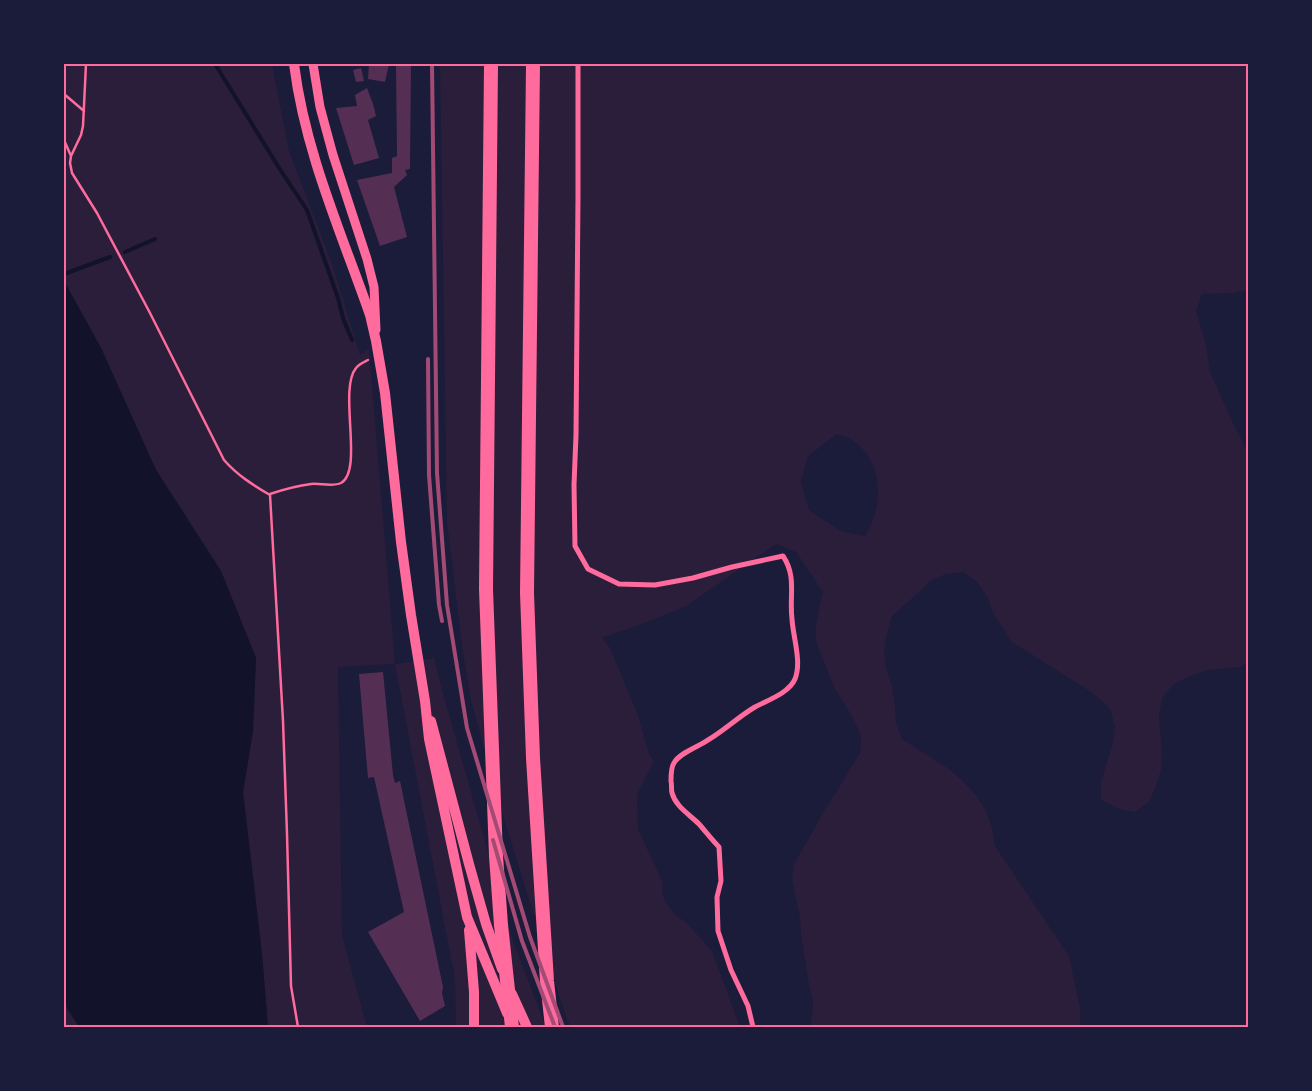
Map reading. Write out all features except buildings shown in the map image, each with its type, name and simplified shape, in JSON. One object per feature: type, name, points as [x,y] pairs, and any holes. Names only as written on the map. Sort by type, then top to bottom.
[{"type":"highway","points":[[491,64],[486,589],[496,856],[512,1027]]},
{"type":"highway","points":[[533,64],[528,593],[533,758],[547,980],[552,1027]]},
{"type":"main road","points":[[294,64],[304,122],[316,165],[367,308],[379,357],[385,393],[401,542],[425,701],[428,740],[467,917],[474,992],[474,1027]]},
{"type":"main road","points":[[425,701],[437,739],[486,924],[506,983],[527,1027]]},
{"type":"main road","points":[[467,917],[512,1027]]},
{"type":"street","points":[[313,64],[320,107],[333,155],[367,259],[374,287],[376,341]]},
{"type":"street","points":[[578,64],[576,436],[574,485],[576,546],[588,569],[619,584],[655,585],[693,578],[783,556],[789,565],[792,582],[790,598],[797,671],[792,685],[778,695],[753,708],[708,740],[689,750],[674,762],[671,776],[672,793],[681,808],[700,825],[709,838],[719,847],[722,881],[717,897],[718,931],[748,1006],[753,1027]]},
{"type":"path","points":[[86,64],[81,136],[71,156],[72,173],[97,213],[150,312],[224,460],[250,482],[270,495]]},
{"type":"path","points":[[64,94],[84,111]]},
{"type":"path","points":[[64,140],[71,156]]},
{"type":"path","points":[[270,495],[288,487],[342,483],[347,477],[350,465],[352,436],[349,397],[350,381],[356,367],[366,360],[379,357]]},
{"type":"path","points":[[270,495],[283,722],[291,986],[298,1027]]},
{"type":"shaded area","points":[[64,64],[272,64],[289,151],[333,267],[360,355],[369,349],[395,664],[338,667],[342,935],[367,1027],[268,1027],[262,954],[243,792],[253,731],[256,658],[221,571],[156,470],[101,348],[64,281]]},
{"type":"shaded area","points":[[440,64],[1248,64],[1248,290],[1234,293],[1202,294],[1196,311],[1206,345],[1210,372],[1248,452],[1248,663],[1240,667],[1208,670],[1190,676],[1174,684],[1162,698],[1159,717],[1162,751],[1161,770],[1149,802],[1135,812],[1119,809],[1101,800],[1101,782],[1112,746],[1115,727],[1110,709],[1082,686],[1013,643],[993,613],[988,598],[977,582],[963,572],[946,574],[931,580],[892,616],[884,650],[886,668],[892,686],[896,723],[902,739],[949,769],[962,780],[976,795],[986,811],[992,828],[995,846],[1069,956],[1080,1007],[1080,1027],[811,1027],[813,1001],[792,879],[794,864],[860,753],[861,736],[853,718],[835,689],[816,642],[816,625],[823,592],[796,552],[776,544],[686,606],[602,638],[610,648],[638,715],[649,754],[654,761],[637,795],[638,829],[663,883],[664,899],[675,915],[686,922],[712,951],[740,1027],[571,1027],[566,1017],[508,832],[471,701],[463,653],[447,522]],"holes":[[[837,434],[850,439],[863,449],[875,472],[878,498],[871,524],[865,536],[840,531],[809,510],[801,482],[808,456]]]},
{"type":"shaded area","points":[[64,281],[101,348],[156,470],[221,571],[256,658],[253,731],[243,792],[262,954],[268,1027],[79,1027],[67,1008],[64,996]]},
{"type":"shaded area","points":[[434,658],[513,941],[546,1027],[456,1027],[455,979],[395,664]]},
{"type":"shaded area","points":[[64,996],[67,1008],[79,1027],[64,1027]]},
{"type":"waterway","points":[[215,64],[307,210],[352,340]]},
{"type":"waterway","points":[[125,252],[155,239]]},
{"type":"waterway","points":[[64,274],[110,257]]},
{"type":"railway","points":[[432,64],[437,473],[447,605],[467,728],[530,937],[563,1027]]},
{"type":"railway","points":[[428,359],[429,475],[439,605],[442,621]]},
{"type":"railway","points":[[493,840],[522,941],[555,1027]]}]
